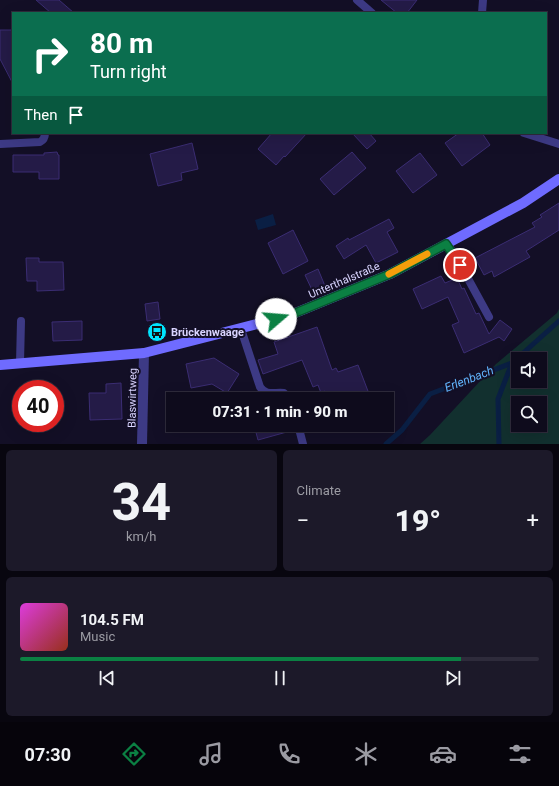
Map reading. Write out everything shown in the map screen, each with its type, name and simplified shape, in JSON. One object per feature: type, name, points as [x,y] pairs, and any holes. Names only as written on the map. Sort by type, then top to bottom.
[{"type":"street","name":"Unterthalstraße","points":[[0,365],[144,353],[288,316],[390,274],[523,203],[559,179]]},
{"type":"street","name":"Blaswirtweg","points":[[142,444],[144,353]]},
{"type":"lane","points":[[357,0],[371,12]]},
{"type":"lane","points":[[482,12],[483,0]]},
{"type":"lane","points":[[0,144],[40,142],[43,141],[45,134]]},
{"type":"lane","points":[[527,134],[559,144]]},
{"type":"lane","points":[[446,244],[454,253],[489,317]]},
{"type":"lane","points":[[20,363],[21,321]]},
{"type":"lane","points":[[240,329],[260,387],[265,392]]},
{"type":"lane","points":[[300,432],[303,444]]},
{"type":"green space","points":[[559,309],[559,444],[420,444],[430,435],[496,364],[557,313]]},
{"type":"water","points":[[273,214],[276,225],[258,230],[255,220]]},
{"type":"building","points":[[36,0],[59,0],[73,12],[50,12]]},
{"type":"building","points":[[381,0],[417,0],[408,12],[396,12]]},
{"type":"building","points":[[0,30],[12,30],[12,82],[0,59]]},
{"type":"building","points":[[271,134],[306,134],[276,165],[258,149]]},
{"type":"building","points":[[353,134],[370,134],[376,141],[367,149]]},
{"type":"building","points":[[458,134],[483,134],[490,145],[462,166],[445,143]]},
{"type":"building","points":[[192,143],[198,169],[181,173],[182,180],[158,186],[150,154]]},
{"type":"building","points":[[57,152],[59,155],[59,179],[39,179],[39,172],[13,172],[13,155],[44,155],[44,153]]},
{"type":"building","points":[[352,152],[366,168],[334,195],[320,179]]},
{"type":"building","points":[[420,153],[437,175],[413,193],[396,171]]},
{"type":"building","points":[[559,203],[559,230],[526,251],[530,257],[494,277],[492,271],[484,275],[475,258],[535,227],[532,223],[542,217],[540,215]]},
{"type":"building","points":[[389,219],[394,228],[387,232],[398,252],[376,263],[366,245],[344,259],[336,246],[348,238],[349,240]]},
{"type":"building","points":[[293,230],[308,261],[283,274],[268,243]]},
{"type":"building","points":[[26,258],[39,258],[39,262],[63,262],[64,290],[37,291],[37,281],[27,281]]},
{"type":"building","points":[[318,269],[325,286],[313,292],[305,275]]},
{"type":"building","points":[[441,276],[445,283],[457,278],[462,289],[464,288],[476,314],[479,313],[489,334],[500,320],[512,329],[504,341],[499,337],[464,353],[452,325],[459,322],[448,297],[422,309],[413,289]]},
{"type":"building","points":[[158,302],[160,319],[147,321],[145,304]]},
{"type":"building","points":[[82,321],[82,340],[53,341],[52,322]]},
{"type":"building","points":[[317,327],[332,370],[336,368],[338,372],[358,365],[368,392],[321,392],[318,385],[313,387],[302,360],[263,374],[258,360],[278,354],[274,342]]},
{"type":"building","points":[[214,358],[239,374],[228,392],[212,384],[191,388],[186,364]]},
{"type":"building","points":[[121,383],[122,419],[90,420],[89,393],[106,393],[106,384]]},
{"type":"building","points":[[256,432],[287,432],[258,440]]},
{"type":"waterway","name":"Erlenbach","points":[[386,444],[402,430],[430,394],[512,363],[559,321]]},
{"type":"waterway","points":[[499,444],[498,399],[511,366]]},
{"type":"slow traffic","points":[[389,274],[427,254]]},
{"type":"place","name":"Brückenwaage","points":[[157,332]]},
{"type":"route","points":[[276,319],[288,316],[390,274],[446,244],[454,253],[460,265]]}]
